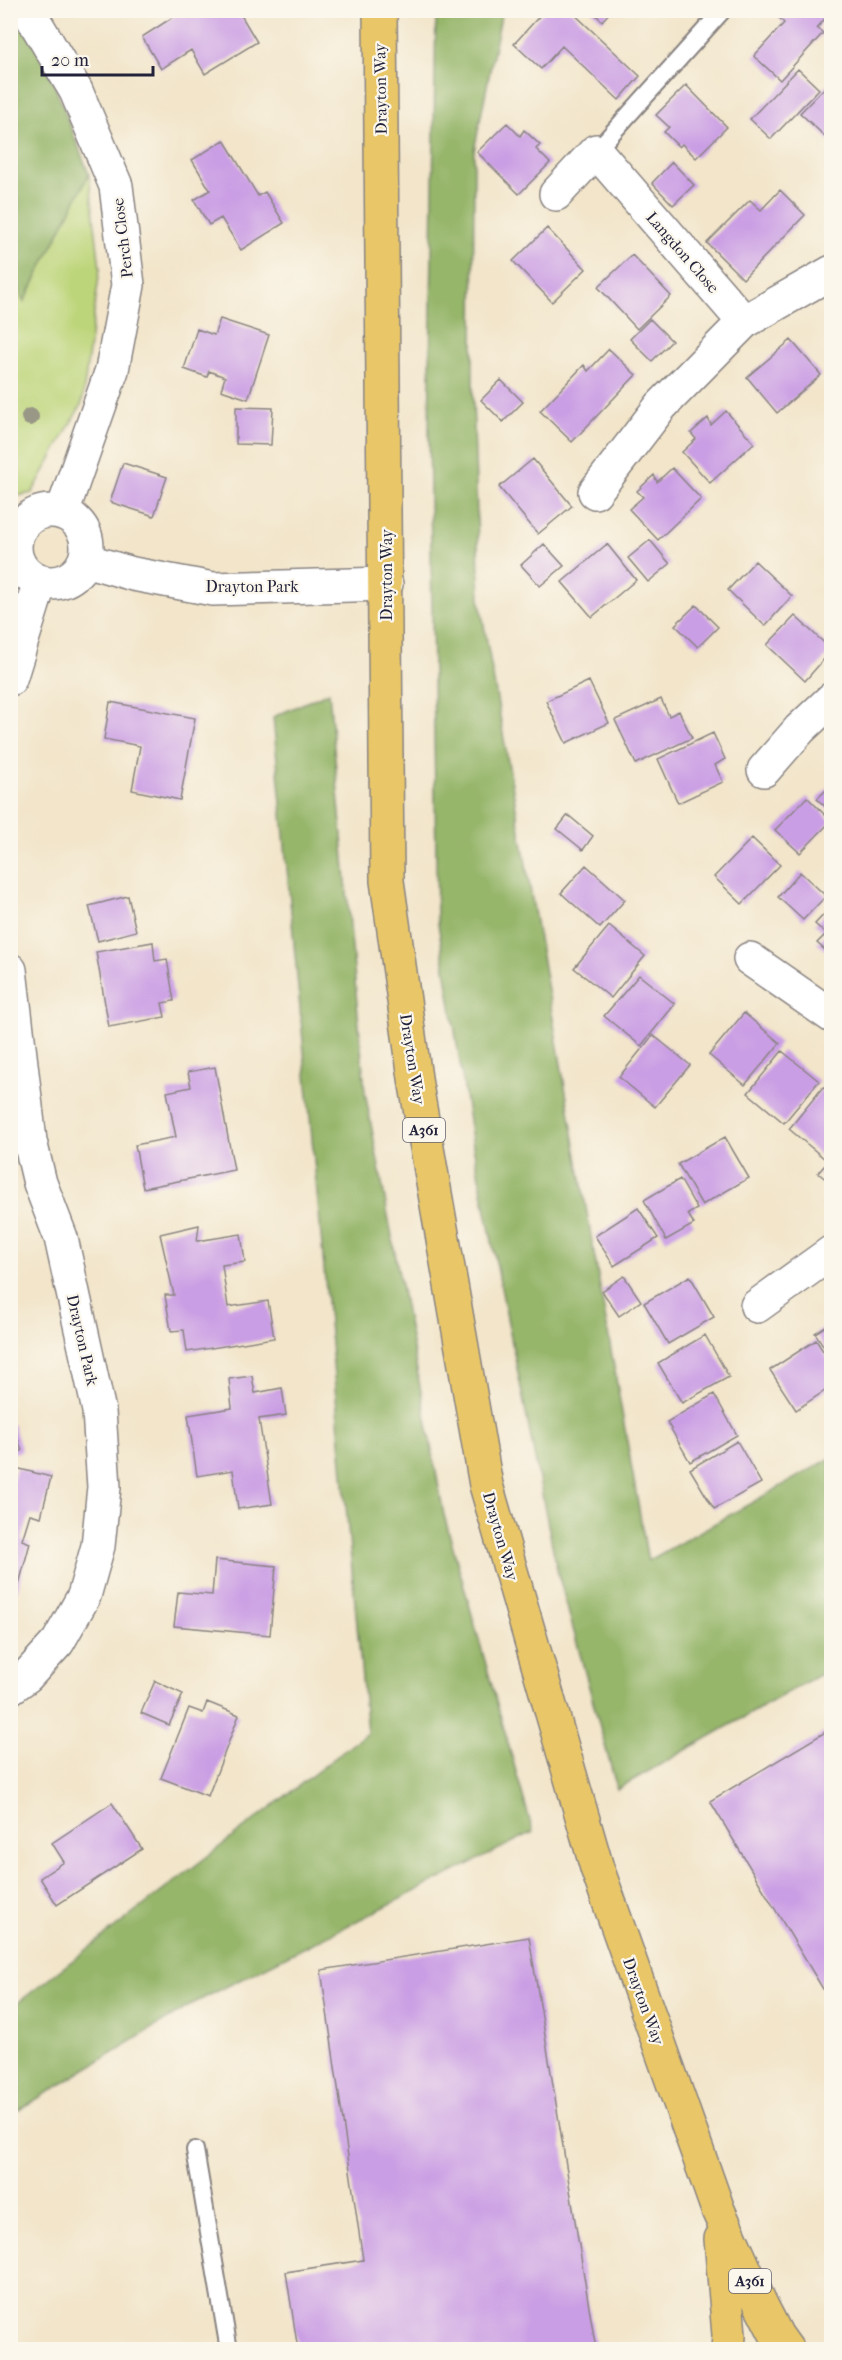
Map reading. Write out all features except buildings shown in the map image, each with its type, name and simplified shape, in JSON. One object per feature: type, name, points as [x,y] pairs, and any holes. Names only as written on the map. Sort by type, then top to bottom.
[{"type":"main road","name":"Drayton Way","points":[[380,10],[387,881],[416,1085],[486,1485],[597,1868],[718,2210],[761,2305],[777,2336],[787,2349]]},
{"type":"main road","name":"Drayton Way","points":[[718,2210],[726,2290],[728,2349]]},
{"type":"street","name":"Perch Close","points":[[28,10],[76,91],[116,186],[128,285],[112,370],[62,513]]},
{"type":"street","points":[[555,195],[596,151]]},
{"type":"street","name":"Langdon Close","points":[[596,151],[744,322]]},
{"type":"street","points":[[595,492],[661,406],[744,322],[831,272]]},
{"type":"street","points":[[51,511],[62,513],[83,529],[87,541],[85,560],[74,575],[63,582],[51,584],[40,582],[27,575],[19,566],[15,554],[14,534],[27,519],[39,513],[51,511]]},
{"type":"street","name":"Drayton Park","points":[[85,560],[134,573],[213,589],[386,584]]},
{"type":"street","points":[[10,679],[40,582]]},
{"type":"street","points":[[764,770],[800,729],[831,699]]},
{"type":"street","points":[[750,959],[831,1016]]},
{"type":"street","name":"Drayton Park","points":[[10,970],[30,1141],[40,1183],[61,1238],[99,1411],[104,1487],[99,1546],[84,1596],[58,1642],[27,1676],[10,1688]]},
{"type":"street","points":[[757,1305],[831,1252]]},
{"type":"lane","points":[[596,151],[723,10]]},
{"type":"lane","points":[[195,2150],[229,2349]]},
{"type":"green space","points":[[10,11],[13,11],[45,61],[89,174],[24,302],[10,272]]},
{"type":"green space","points":[[436,11],[502,11],[474,151],[473,398],[480,602],[648,1561],[831,1458],[831,1668],[617,1789],[557,1570],[473,1146],[437,917],[429,432]]},
{"type":"green space","points":[[89,174],[100,268],[82,403],[32,493],[11,497],[10,272],[24,301]]},
{"type":"green space","points":[[329,692],[365,1092],[444,1515],[533,1832],[194,2003],[11,2115],[11,2008],[367,1733],[273,717]]}]
